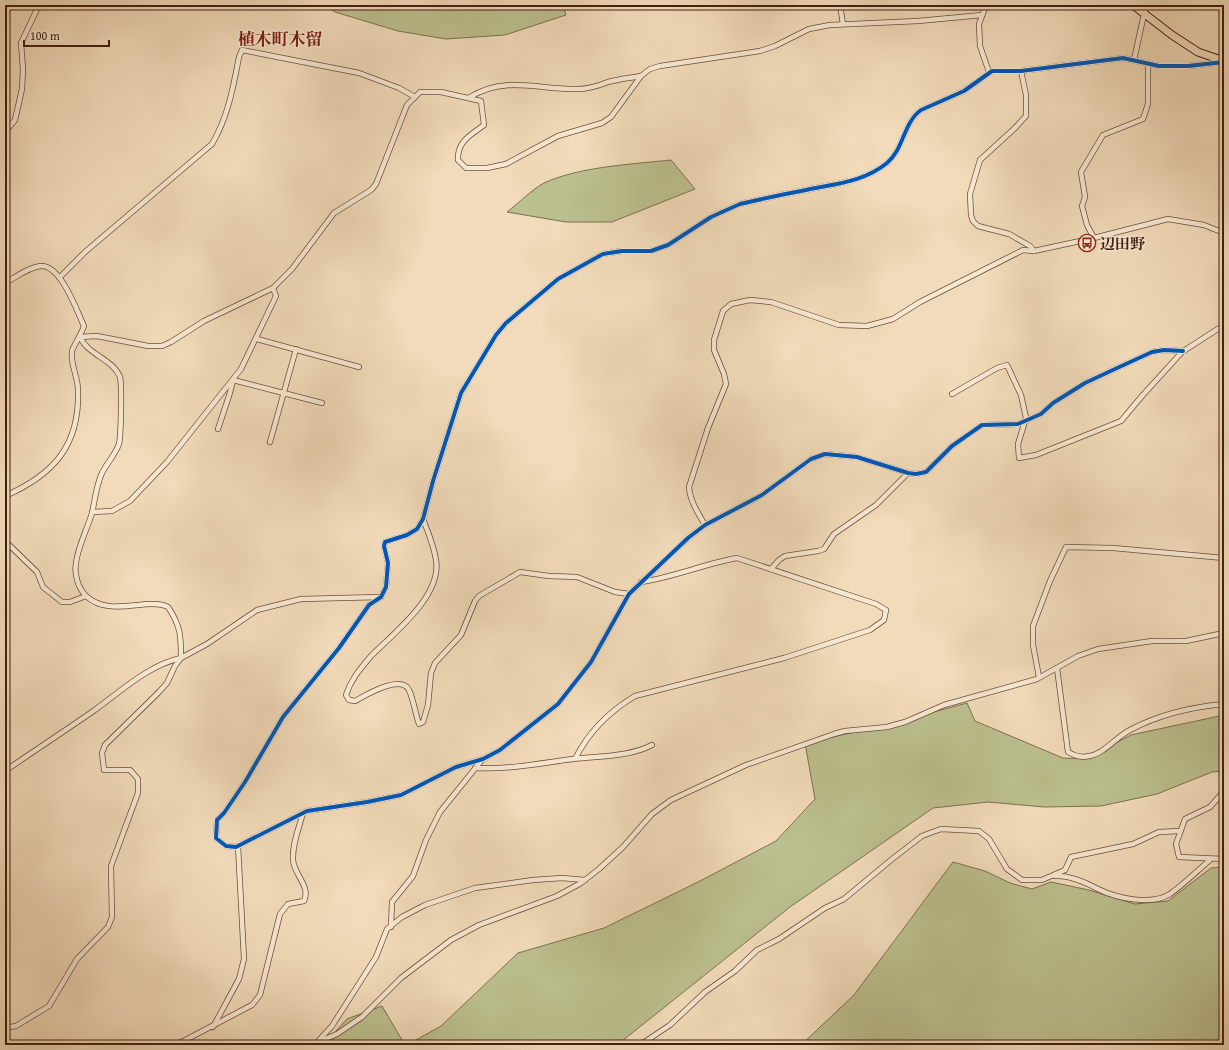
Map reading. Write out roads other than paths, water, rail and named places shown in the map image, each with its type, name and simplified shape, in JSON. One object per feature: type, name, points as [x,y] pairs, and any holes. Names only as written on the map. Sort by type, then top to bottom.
[{"type":"main road","points":[[1133,5],[1198,52],[1224,62]]},
{"type":"street","points":[[5,132],[15,120],[22,89],[23,69],[21,43],[39,5]]},
{"type":"street","points":[[840,5],[843,24]]},
{"type":"street","points":[[986,5],[979,24],[980,46],[989,72]]},
{"type":"street","points":[[1134,60],[1146,5]]},
{"type":"street","points":[[80,337],[97,336],[148,346],[162,346],[231,307],[273,288],[292,269],[334,213],[371,190],[376,184],[408,106],[414,97],[420,92],[441,92],[470,97],[481,101],[484,125],[460,144],[457,152],[458,160],[466,168],[487,168],[506,164],[558,136],[602,123],[611,117],[641,76],[650,69],[660,66],[760,50],[774,46],[809,29],[843,24],[918,21],[982,15]]},
{"type":"street","points":[[60,277],[85,252],[212,144],[221,128],[227,112],[239,57],[242,50],[360,74],[399,88],[414,97]]},
{"type":"street","points":[[1183,351],[1157,351],[1121,366],[1085,383],[1053,403],[1041,414],[1012,426],[982,425],[952,446],[926,472],[916,474],[908,473],[857,457],[825,454],[811,459],[762,495],[692,533],[629,594],[591,662],[558,704],[500,750],[483,759],[456,767],[401,795],[302,813],[238,846],[226,846],[216,838],[217,820],[224,813],[245,782],[283,717],[339,648],[369,605],[381,596],[386,587],[388,563],[384,546],[385,542],[407,535],[417,529],[423,519],[433,481],[461,393],[496,335],[506,323],[536,296],[558,279],[603,254],[651,251],[668,245],[727,208],[836,184],[871,174],[887,163],[896,153],[914,115],[921,110],[969,88],[989,72],[1021,70],[1123,58],[1159,66],[1188,66],[1224,62]]},
{"type":"street","points":[[1094,238],[1087,225],[1082,206],[1085,196],[1081,172],[1103,135],[1143,119],[1148,104],[1148,64]]},
{"type":"street","points":[[1021,70],[1026,95],[1026,116],[980,160],[970,194],[971,215],[973,221],[978,226],[1009,234],[1030,246],[1034,251]]},
{"type":"street","points":[[470,97],[482,90],[514,84],[577,90],[641,76]]},
{"type":"street","points":[[705,525],[689,493],[689,487],[708,428],[726,384],[724,374],[714,350],[714,340],[720,319],[726,307],[739,301],[771,302],[838,325],[867,326],[893,319],[920,302],[1023,250],[1034,251],[1094,238],[1168,219],[1204,225],[1224,232]]},
{"type":"street","points":[[5,283],[40,266],[48,266],[60,277],[84,326],[80,337],[72,350],[73,365],[78,390],[77,414],[74,429],[66,447],[52,467],[40,478],[5,496]]},
{"type":"street","points":[[92,512],[117,509],[136,496],[166,462],[233,380],[241,369],[257,339],[276,296],[273,288]]},
{"type":"street","points":[[952,394],[997,368],[1007,365],[1021,395],[1025,421],[1018,444],[1019,458],[1036,456],[1114,426],[1121,421],[1183,351],[1224,325]]},
{"type":"street","points":[[5,1028],[16,1026],[49,1006],[77,959],[108,927],[112,917],[110,866],[138,793],[138,779],[130,770],[104,770],[102,753],[105,745],[110,739],[163,688],[174,666],[181,658],[180,631],[168,607],[100,604],[86,596],[78,583],[76,563],[92,512],[95,492],[102,472],[112,459],[119,443],[120,378],[113,367],[84,346],[80,337]]},
{"type":"street","points":[[257,339],[359,367]]},
{"type":"street","points":[[270,442],[296,349]]},
{"type":"street","points":[[233,380],[322,403]]},
{"type":"street","points":[[218,429],[230,396],[233,380]]},
{"type":"street","points":[[771,569],[785,556],[818,552],[824,549],[834,534],[876,505],[908,473]]},
{"type":"street","points":[[423,519],[436,561],[436,573],[433,586],[413,614],[361,667],[349,685],[346,694],[349,700],[355,701],[393,684],[403,684],[409,689],[419,724],[422,722],[428,705],[430,673],[435,662],[461,635],[475,601],[520,572],[549,576],[577,577],[614,592],[629,594]]},
{"type":"street","points":[[5,541],[37,572],[43,587],[62,602],[70,602],[86,596]]},
{"type":"street","points":[[1039,677],[1033,645],[1033,626],[1050,581],[1066,547],[1113,548],[1224,558]]},
{"type":"street","points":[[575,759],[582,744],[601,723],[623,703],[635,696],[784,658],[870,630],[884,620],[886,610],[876,604],[737,558],[667,578],[641,582]]},
{"type":"street","points":[[5,771],[145,674],[171,660],[181,658],[207,644],[257,610],[301,599],[381,596]]},
{"type":"street","points":[[311,1045],[337,1034],[362,1017],[416,964],[451,940],[479,925],[557,896],[585,880],[623,847],[658,809],[670,800],[697,786],[746,765],[834,734],[845,731],[887,727],[905,722],[950,702],[1039,677],[1078,656],[1098,649],[1152,641],[1186,641],[1224,633]]},
{"type":"street","points":[[1057,668],[1068,752],[1076,756],[1089,756],[1099,752],[1128,731],[1144,723],[1204,706],[1224,704]]},
{"type":"street","points":[[475,768],[527,766],[624,753],[652,745]]},
{"type":"street","points":[[391,927],[392,902],[414,876],[426,840],[440,812],[483,759]]},
{"type":"street","points":[[1224,791],[1210,807],[1185,818],[1176,844],[1179,856],[1210,860],[1224,859]]},
{"type":"street","points":[[176,1045],[213,1027],[252,1005],[260,995],[280,914],[288,904],[304,902],[306,897],[305,886],[293,861],[294,848],[302,813]]},
{"type":"street","points":[[640,1045],[670,1025],[705,992],[734,971],[757,950],[779,939],[825,908],[844,899],[922,836],[941,829],[980,831],[989,839],[998,856],[1013,875],[1022,880],[1034,881],[1042,880],[1065,870],[1071,856],[1133,844],[1159,832],[1180,831]]},
{"type":"street","points":[[213,1027],[238,979],[244,959],[238,846]]},
{"type":"street","points":[[1051,876],[1072,878],[1126,898],[1136,900],[1156,898],[1169,895],[1210,860]]},
{"type":"street","points":[[317,1042],[332,1026],[376,957],[387,929],[402,918],[425,905],[475,888],[555,878],[585,880]]},
{"type":"place","name":"辺田野","points":[[1087,243]]},
{"type":"district","name":"植木町木留","points":[[280,38]]}]
